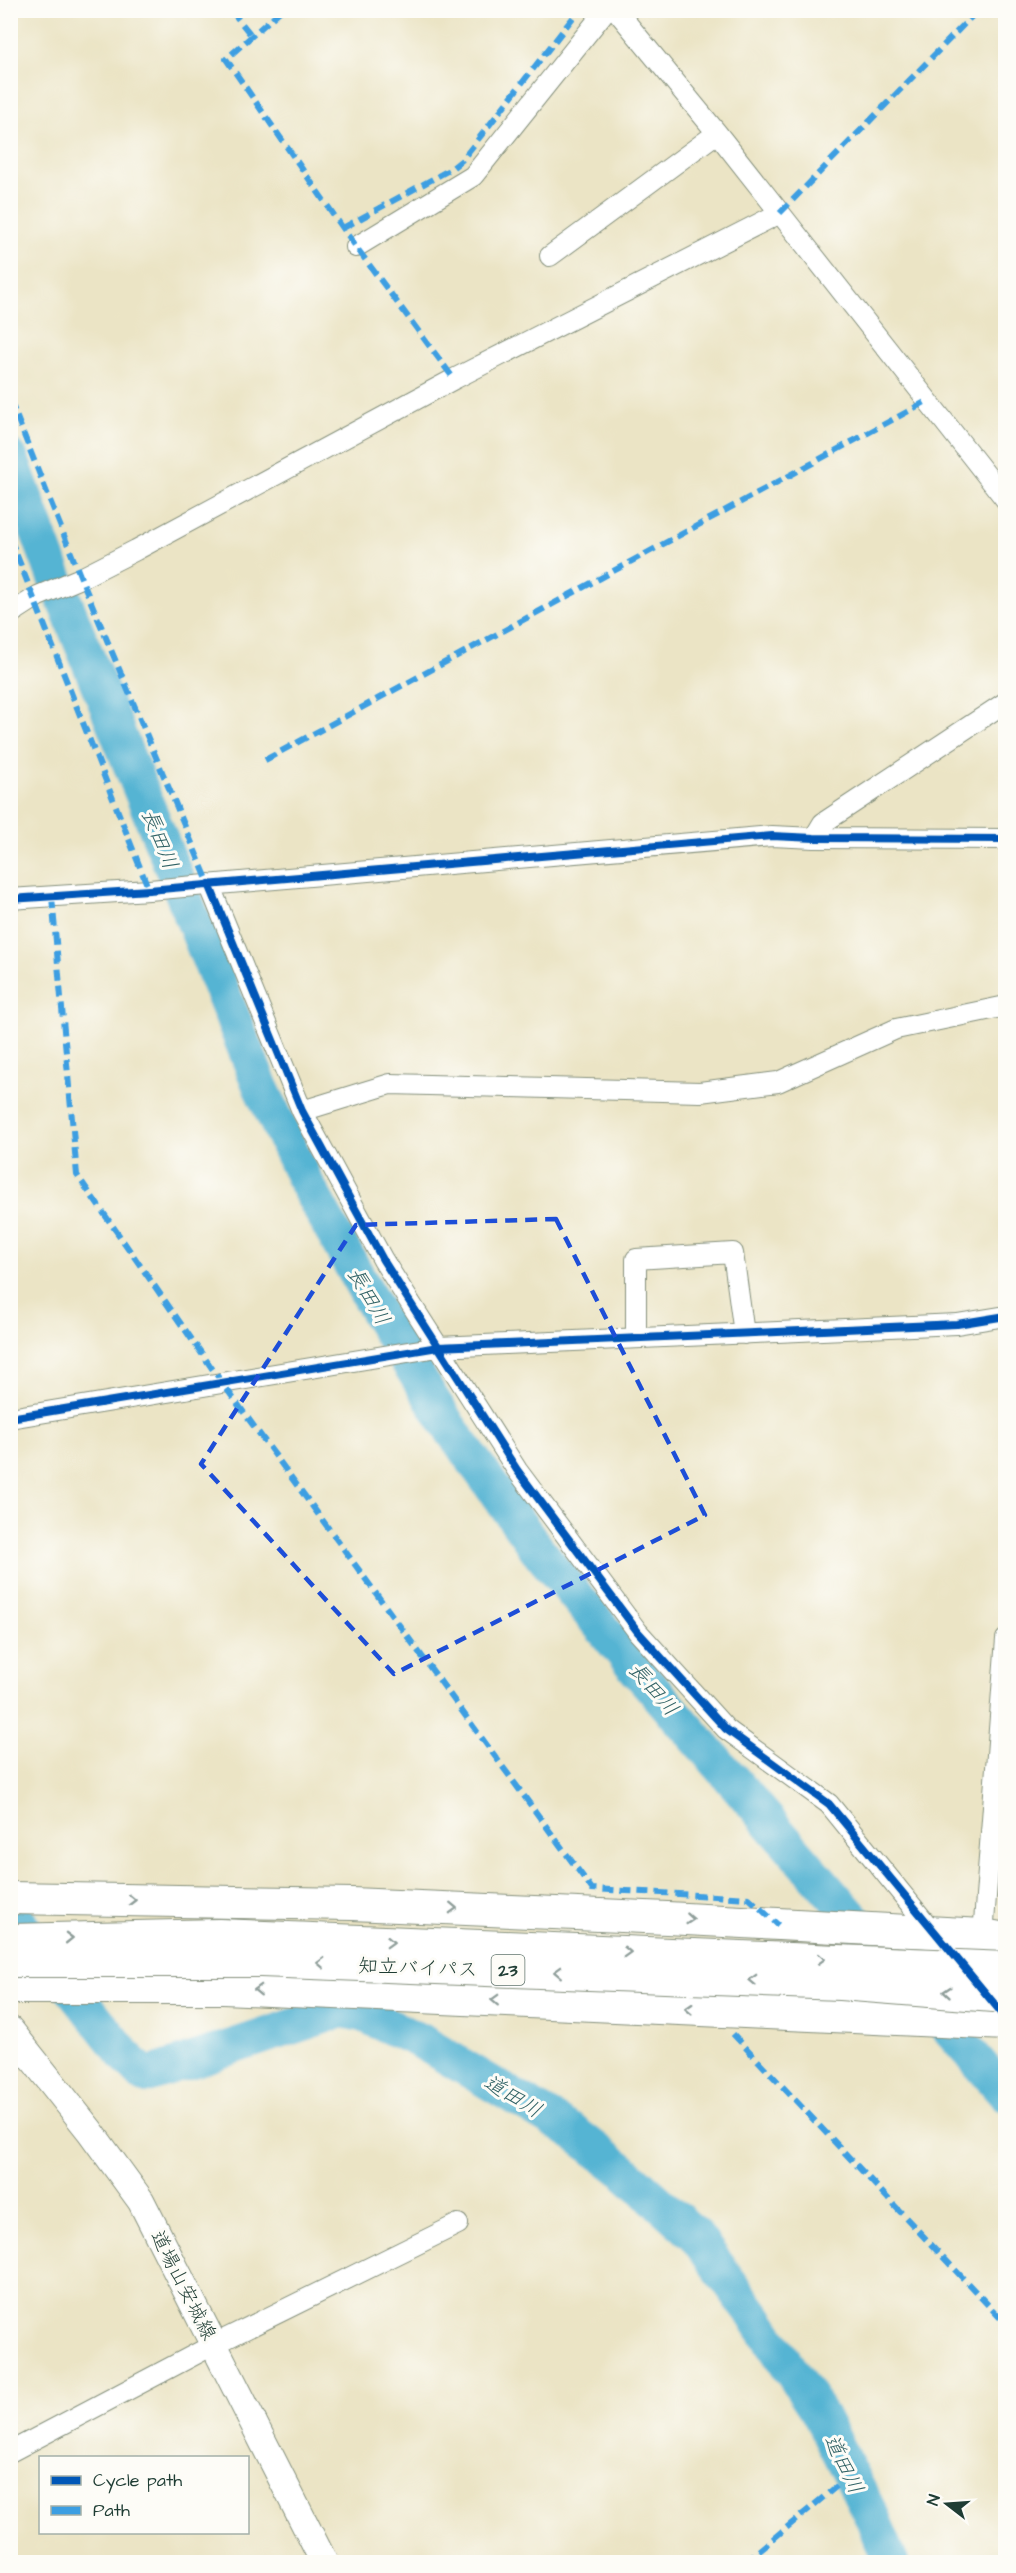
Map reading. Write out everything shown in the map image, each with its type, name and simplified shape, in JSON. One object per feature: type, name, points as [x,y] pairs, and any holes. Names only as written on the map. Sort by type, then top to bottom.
[{"type":"highway","points":[[10,1898],[352,1904],[667,1917],[994,1937]]},
{"type":"highway","name":"知立バイパス","points":[[10,1940],[219,1935],[1005,1968]]},
{"type":"highway","name":"知立バイパス","points":[[10,1961],[261,1961],[840,1984],[1003,2016]]},
{"type":"highway","name":"23","points":[[10,1988],[223,1989],[874,2018],[1003,2016]]},
{"type":"main road","name":"道場山安城線","points":[[10,2030],[141,2200],[324,2562]]},
{"type":"street","points":[[356,247],[473,176],[606,10]]},
{"type":"street","points":[[616,10],[717,133],[1005,500]]},
{"type":"street","points":[[550,256],[717,133]]},
{"type":"street","points":[[10,614],[38,596],[81,578],[454,379],[780,213]]},
{"type":"street","points":[[813,838],[823,824],[1005,702]]},
{"type":"street","points":[[10,899],[149,890],[772,836],[1005,839]]},
{"type":"street","points":[[209,884],[302,1111],[383,1260],[517,1470],[638,1632],[726,1729],[829,1804],[1003,2016]]},
{"type":"street","points":[[302,1111],[390,1084],[700,1092],[778,1082],[896,1029],[1005,1006]]},
{"type":"street","points":[[636,1338],[636,1259],[733,1253],[744,1334]]},
{"type":"street","points":[[10,1418],[371,1360],[438,1347],[957,1324],[1005,1316]]},
{"type":"street","points":[[994,1937],[1005,1639]]},
{"type":"street","points":[[10,2452],[215,2344],[458,2224]]},
{"type":"highlighted area","points":[[556,1219],[705,1515],[394,1674],[201,1464],[356,1225]]},
{"type":"waterway","name":"長田川","points":[[10,457],[54,575],[261,1088],[307,1185],[380,1317],[450,1428],[537,1549],[637,1670],[1006,2094]]},
{"type":"waterway","name":"道田川","points":[[10,1911],[124,2054],[145,2076],[342,2010],[365,2015],[422,2042],[573,2132],[620,2168],[694,2234],[756,2318],[819,2413],[872,2517],[891,2562]]},
{"type":"marked path","points":[[231,10],[251,35]]},
{"type":"marked path","points":[[281,10],[226,59],[356,247],[454,379]]},
{"type":"marked path","points":[[343,228],[451,169],[462,160],[579,10]]},
{"type":"marked path","points":[[780,213],[978,10]]},
{"type":"marked path","points":[[10,400],[81,578],[209,884]]},
{"type":"marked path","points":[[265,760],[927,401]]},
{"type":"marked path","points":[[10,538],[149,890]]},
{"type":"marked path","points":[[52,897],[77,1175],[223,1384],[592,1889],[749,1898],[778,1925]]},
{"type":"marked path","points":[[733,2034],[1006,2324]]},
{"type":"marked path","points":[[745,2562],[837,2486]]},
{"type":"cycle path","points":[[10,899],[149,890],[772,836],[1006,839]]},
{"type":"cycle path","points":[[209,884],[302,1111],[383,1260],[517,1470],[638,1632],[726,1729],[829,1804],[1006,2018]]},
{"type":"cycle path","points":[[10,1418],[438,1347],[957,1324],[1006,1316]]}]
